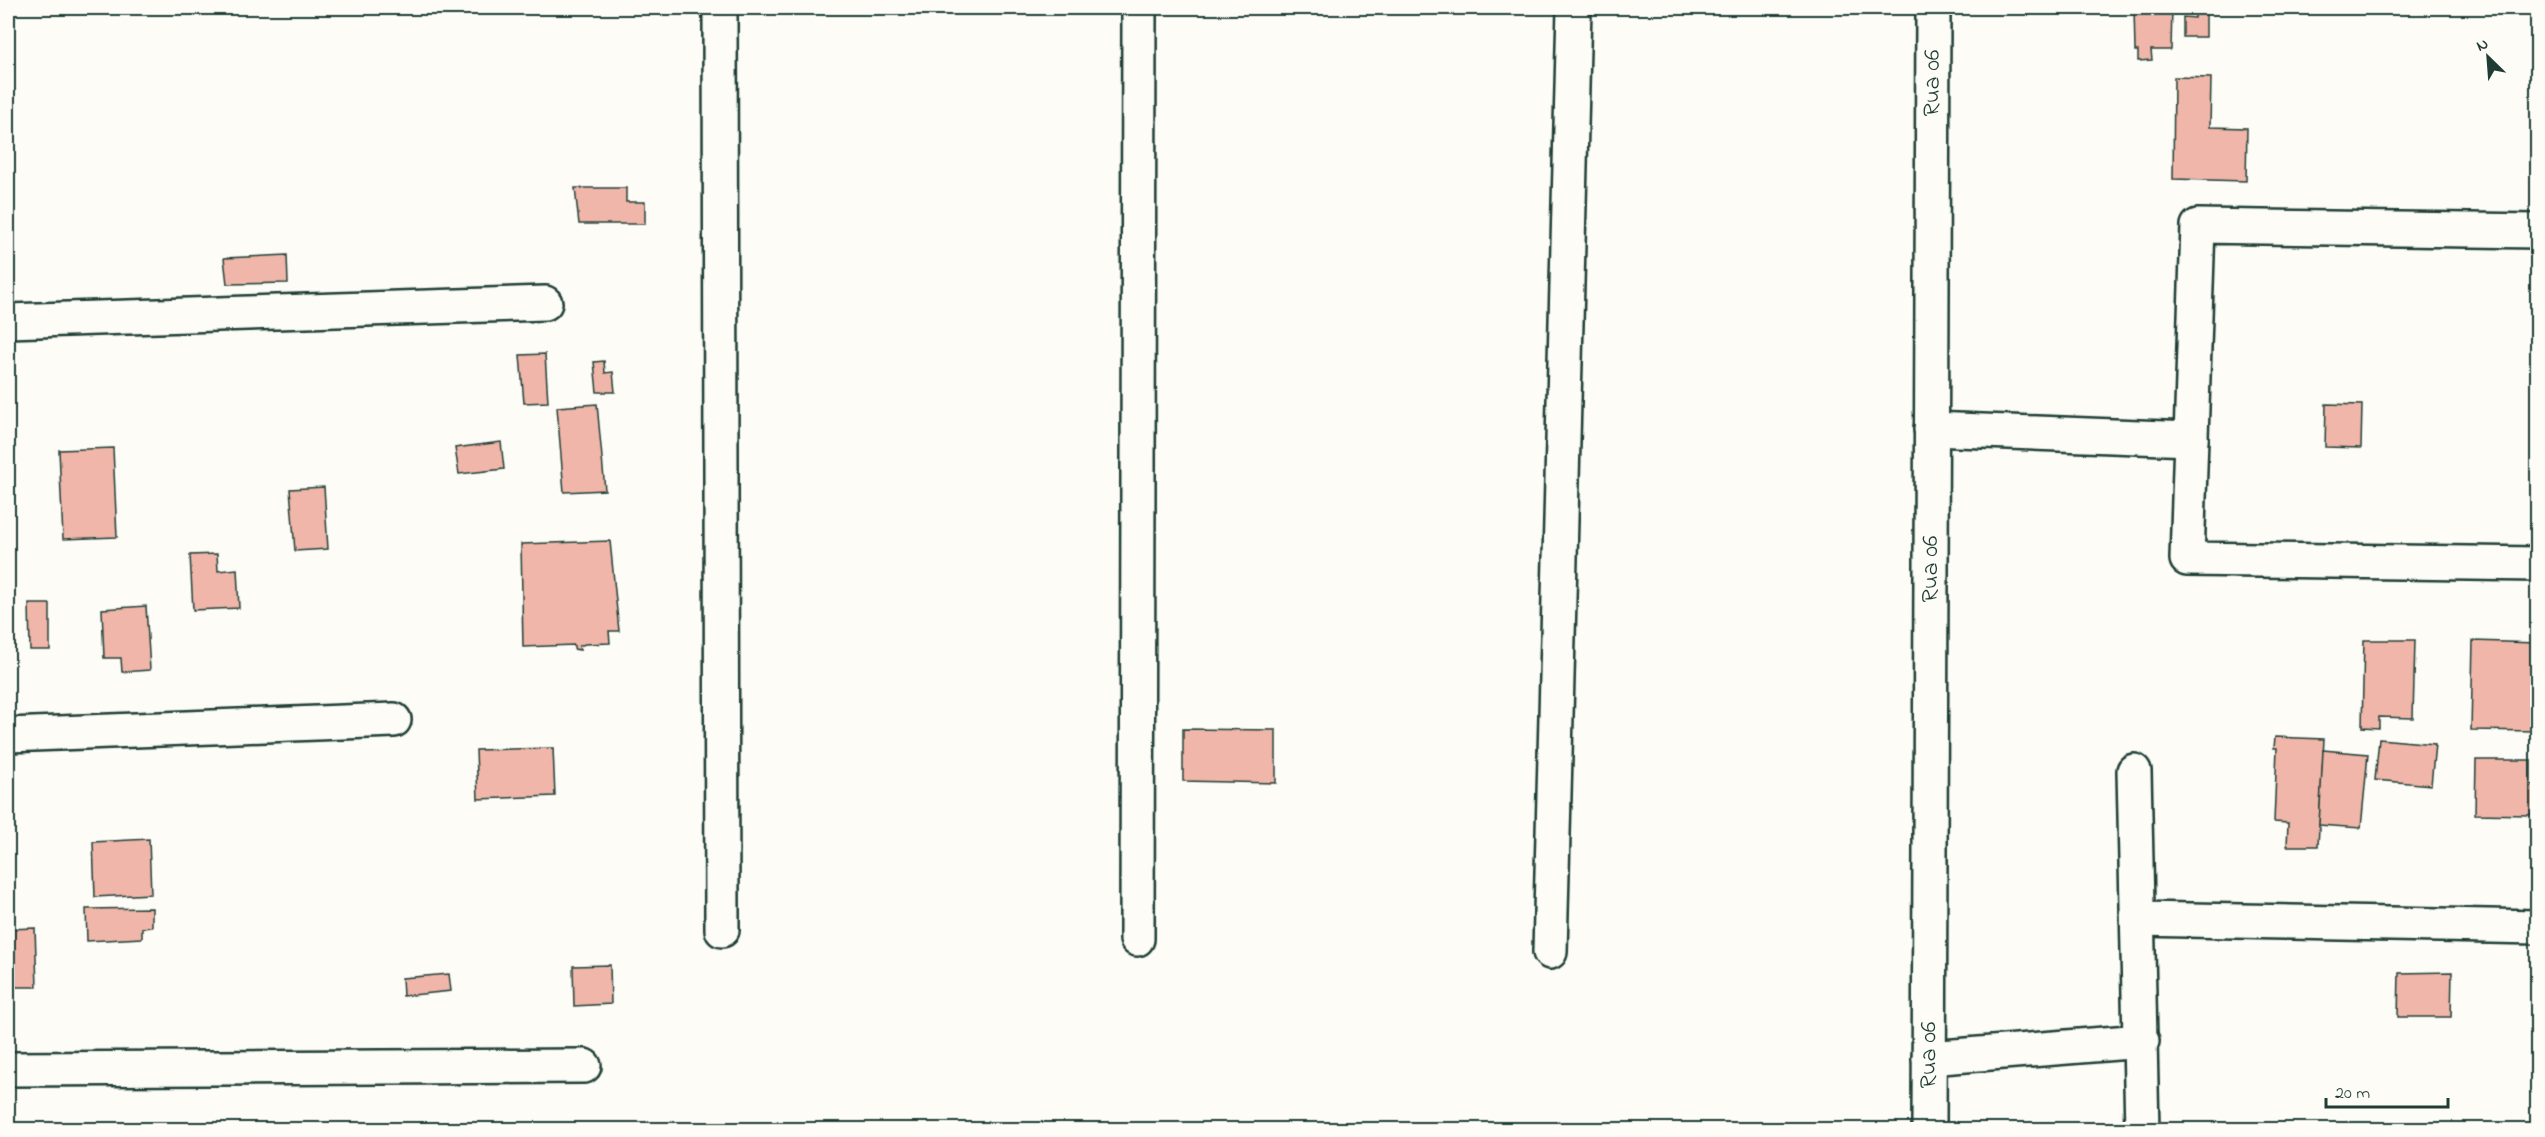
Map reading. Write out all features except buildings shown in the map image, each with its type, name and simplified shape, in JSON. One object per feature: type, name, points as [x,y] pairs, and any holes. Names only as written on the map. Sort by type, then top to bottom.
[{"type":"street","points":[[720,8],[722,930]]},
{"type":"street","points":[[1137,939],[1139,8]]},
{"type":"street","points":[[1550,952],[1574,8]]},
{"type":"street","name":"Rua 06","points":[[1929,1130],[1933,8]]},
{"type":"street","points":[[2538,231],[2198,226],[2187,559],[2538,564]]},
{"type":"street","points":[[8,321],[545,303]]},
{"type":"street","points":[[1931,429],[2191,439]]},
{"type":"street","points":[[8,735],[394,720]]},
{"type":"street","points":[[2134,771],[2142,1041],[2142,1130]]},
{"type":"street","points":[[2139,919],[2538,927]]},
{"type":"street","points":[[1929,1058],[2142,1041]]},
{"type":"street","points":[[8,1070],[584,1066]]}]
